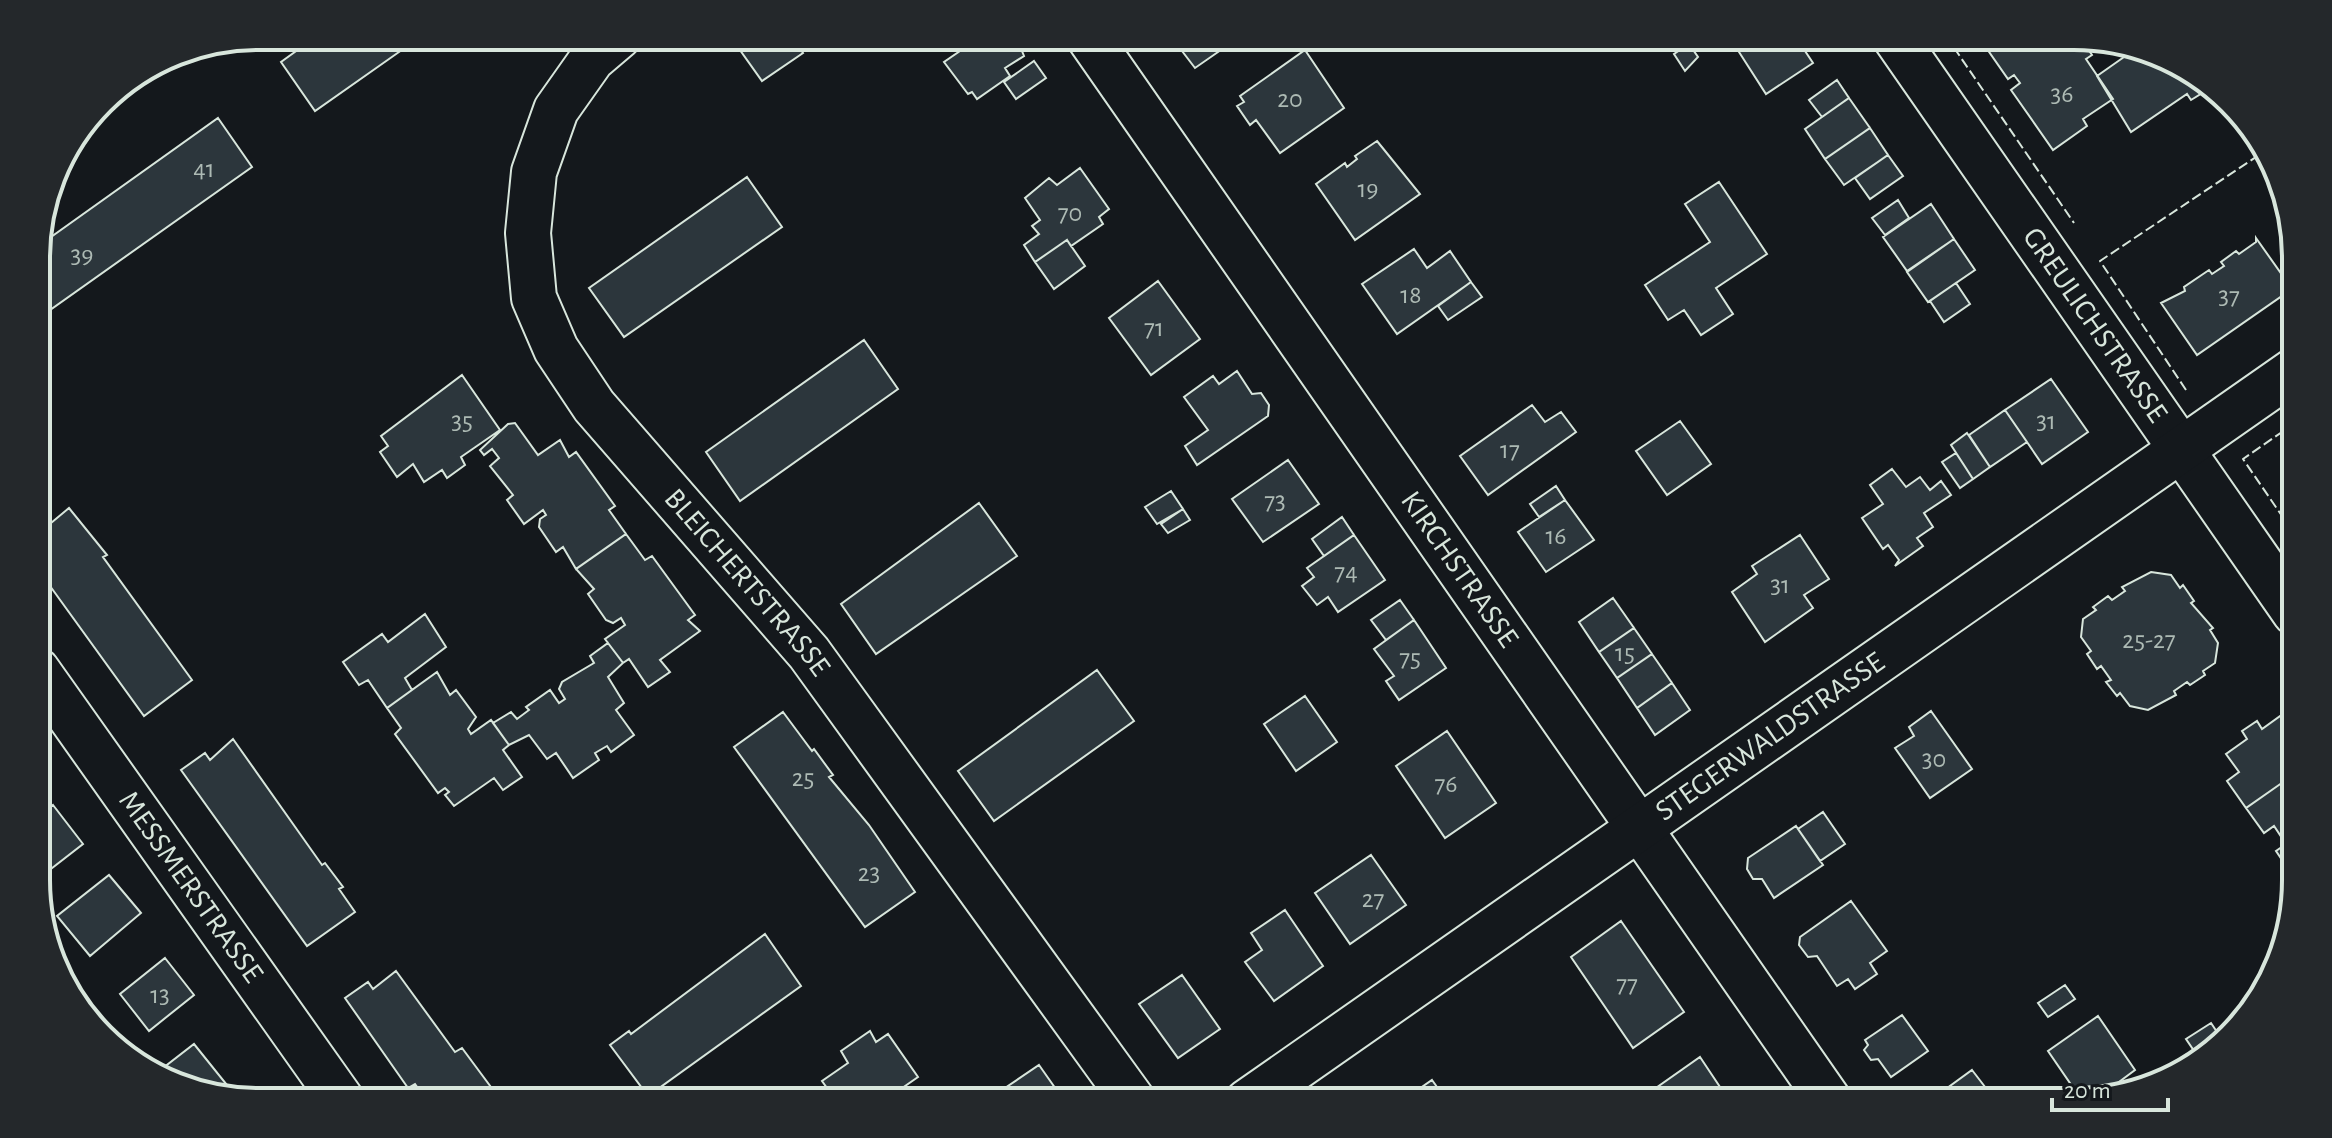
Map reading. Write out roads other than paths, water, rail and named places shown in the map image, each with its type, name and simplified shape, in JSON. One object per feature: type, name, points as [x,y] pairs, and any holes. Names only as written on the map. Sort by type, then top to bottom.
[{"type":"street","name":"BLEICHERTSTRASSE","points":[[603,50],[592,59],[556,110],[534,172],[528,233],[534,298],[556,349],[594,406],[809,653],[1124,1088]]},
{"type":"street","name":"KIRCHSTRASSE","points":[[1098,50],[1820,1088]]},
{"type":"street","name":"GREULICHSTRASSE","points":[[1904,50],[2282,594]]},
{"type":"street","name":"STEGERWALDSTRASSE","points":[[1267,1088],[2282,379]]},
{"type":"street","name":"MESSMERSTRASSE","points":[[50,688],[333,1088]]}]
